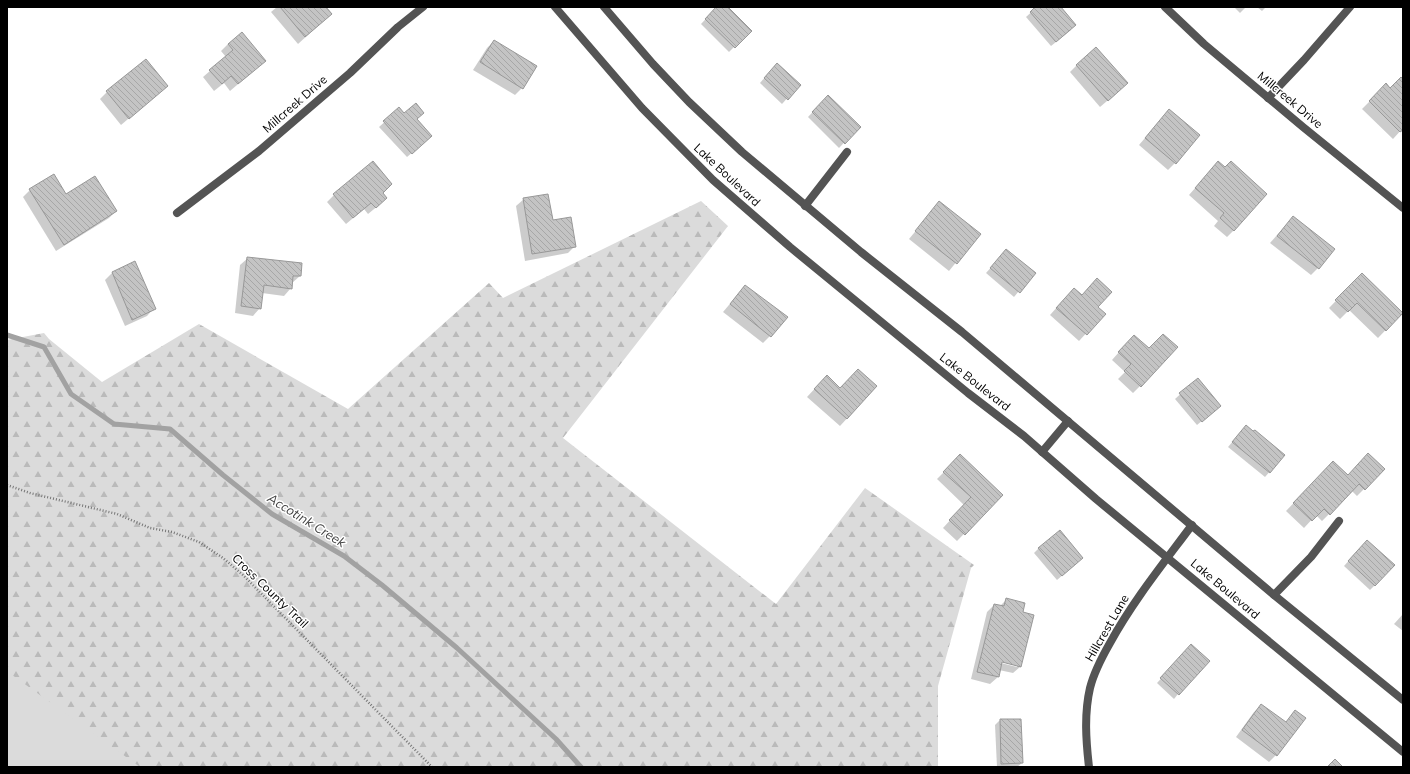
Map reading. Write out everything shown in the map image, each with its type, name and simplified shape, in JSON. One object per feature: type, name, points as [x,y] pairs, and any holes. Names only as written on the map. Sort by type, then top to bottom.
[{"type":"street","name":"Millcreek Drive","points":[[177,213],[259,151],[350,73],[423,7]]},
{"type":"street","name":"Lake Boulevard","points":[[555,7],[642,108],[713,180],[790,247],[1042,452],[1096,499],[1403,752]]},
{"type":"street","points":[[604,7],[653,64],[689,102],[742,152],[861,252],[962,332],[1274,595],[1403,700]]},
{"type":"street","name":"Millcreek Drive","points":[[1164,7],[1204,44],[1268,98],[1403,208]]},
{"type":"street","points":[[1268,98],[1304,60],[1350,7]]},
{"type":"street","points":[[806,206],[847,152]]},
{"type":"street","points":[[1042,452],[1068,421]]},
{"type":"street","points":[[1274,595],[1311,557],[1339,521]]},
{"type":"street","name":"Hillcrest Lane","points":[[1089,767],[1086,743],[1087,707],[1090,687],[1098,666],[1118,628],[1192,525]]},
{"type":"path","name":"Cross County Trail","points":[[7,485],[30,493],[118,514],[150,528],[172,532],[199,542],[223,558],[243,575],[432,767]]},
{"type":"green space","points":[[701,201],[728,226],[563,438],[776,604],[865,488],[974,565],[971,568],[938,686],[938,767],[7,767],[7,340],[44,333],[49,339],[102,382],[199,324],[348,409],[489,283],[503,298]]},
{"type":"green space","points":[[8,672],[140,767],[7,767]]},
{"type":"building","points":[[280,7],[326,7],[332,14],[305,37]]},
{"type":"building","points":[[716,7],[728,7],[752,31],[735,48],[705,19]]},
{"type":"building","points":[[1035,7],[1061,7],[1076,25],[1056,42],[1030,12]]},
{"type":"building","points":[[242,32],[266,61],[238,84],[231,76],[222,84],[209,70],[233,50],[228,44]]},
{"type":"building","points":[[494,40],[537,66],[523,89],[480,62]]},
{"type":"building","points":[[1096,47],[1128,83],[1108,101],[1076,65]]},
{"type":"building","points":[[146,59],[168,86],[129,119],[106,91]]},
{"type":"building","points":[[777,63],[801,85],[788,100],[764,78]]},
{"type":"building","points":[[1401,77],[1403,79],[1403,130],[1400,132],[1369,101],[1386,83],[1390,88]]},
{"type":"building","points":[[828,95],[861,127],[845,144],[812,112]]},
{"type":"building","points":[[416,103],[424,113],[417,119],[432,136],[412,154],[383,121],[399,107],[404,113]]},
{"type":"building","points":[[1169,109],[1200,135],[1176,164],[1145,138]]},
{"type":"building","points":[[373,161],[392,184],[383,193],[387,198],[376,208],[371,203],[353,218],[333,194]]},
{"type":"building","points":[[1218,161],[1225,167],[1231,161],[1267,194],[1234,231],[1220,218],[1224,213],[1195,188]]},
{"type":"building","points":[[54,174],[66,194],[95,176],[117,211],[64,245],[29,189]]},
{"type":"building","points":[[548,194],[553,220],[571,217],[576,247],[532,254],[523,198]]},
{"type":"building","points":[[939,201],[981,234],[957,264],[915,231]]},
{"type":"building","points":[[1293,216],[1335,249],[1319,269],[1277,236]]},
{"type":"building","points":[[1006,249],[1036,273],[1020,293],[990,268]]},
{"type":"building","points":[[247,257],[302,263],[301,276],[293,276],[292,289],[264,285],[261,309],[241,306]]},
{"type":"building","points":[[135,261],[156,309],[132,320],[112,272]]},
{"type":"building","points":[[1362,273],[1403,313],[1386,331],[1357,303],[1348,312],[1335,300]]},
{"type":"building","points":[[1097,278],[1112,292],[1098,307],[1106,314],[1087,335],[1056,308],[1074,288],[1082,295]]},
{"type":"building","points":[[745,285],[788,317],[771,337],[730,304]]},
{"type":"building","points":[[1163,334],[1178,347],[1141,387],[1124,371],[1131,364],[1118,352],[1134,335],[1149,348]]},
{"type":"building","points":[[858,369],[877,386],[847,419],[814,389],[827,375],[840,388]]},
{"type":"building","points":[[1198,378],[1221,406],[1202,422],[1179,393]]},
{"type":"building","points":[[1246,425],[1253,431],[1255,430],[1285,455],[1270,473],[1232,442]]},
{"type":"building","points":[[1368,453],[1385,469],[1365,490],[1359,484],[1330,515],[1324,509],[1312,521],[1293,503],[1333,461],[1348,475]]},
{"type":"building","points":[[960,454],[1003,495],[965,535],[949,520],[971,497],[943,472]]},
{"type":"building","points":[[1060,530],[1083,558],[1062,576],[1038,548]]},
{"type":"building","points":[[1367,540],[1395,565],[1375,586],[1348,561]]},
{"type":"building","points":[[1006,598],[1025,603],[1023,612],[1034,615],[1021,667],[1002,662],[999,677],[977,672],[994,604],[1004,606]]},
{"type":"building","points":[[1191,644],[1210,661],[1179,695],[1160,678]]},
{"type":"building","points":[[1261,704],[1286,722],[1295,710],[1306,718],[1277,756],[1242,730]]},
{"type":"building","points":[[1000,719],[1021,719],[1023,763],[1001,764]]},
{"type":"building","points":[[1335,759],[1343,767],[1327,767]]},
{"type":"waterway","name":"Accotink Creek","points":[[7,335],[44,347],[71,394],[114,424],[170,429],[223,475],[272,514],[344,556],[382,585],[457,648],[556,739],[581,767]]}]
